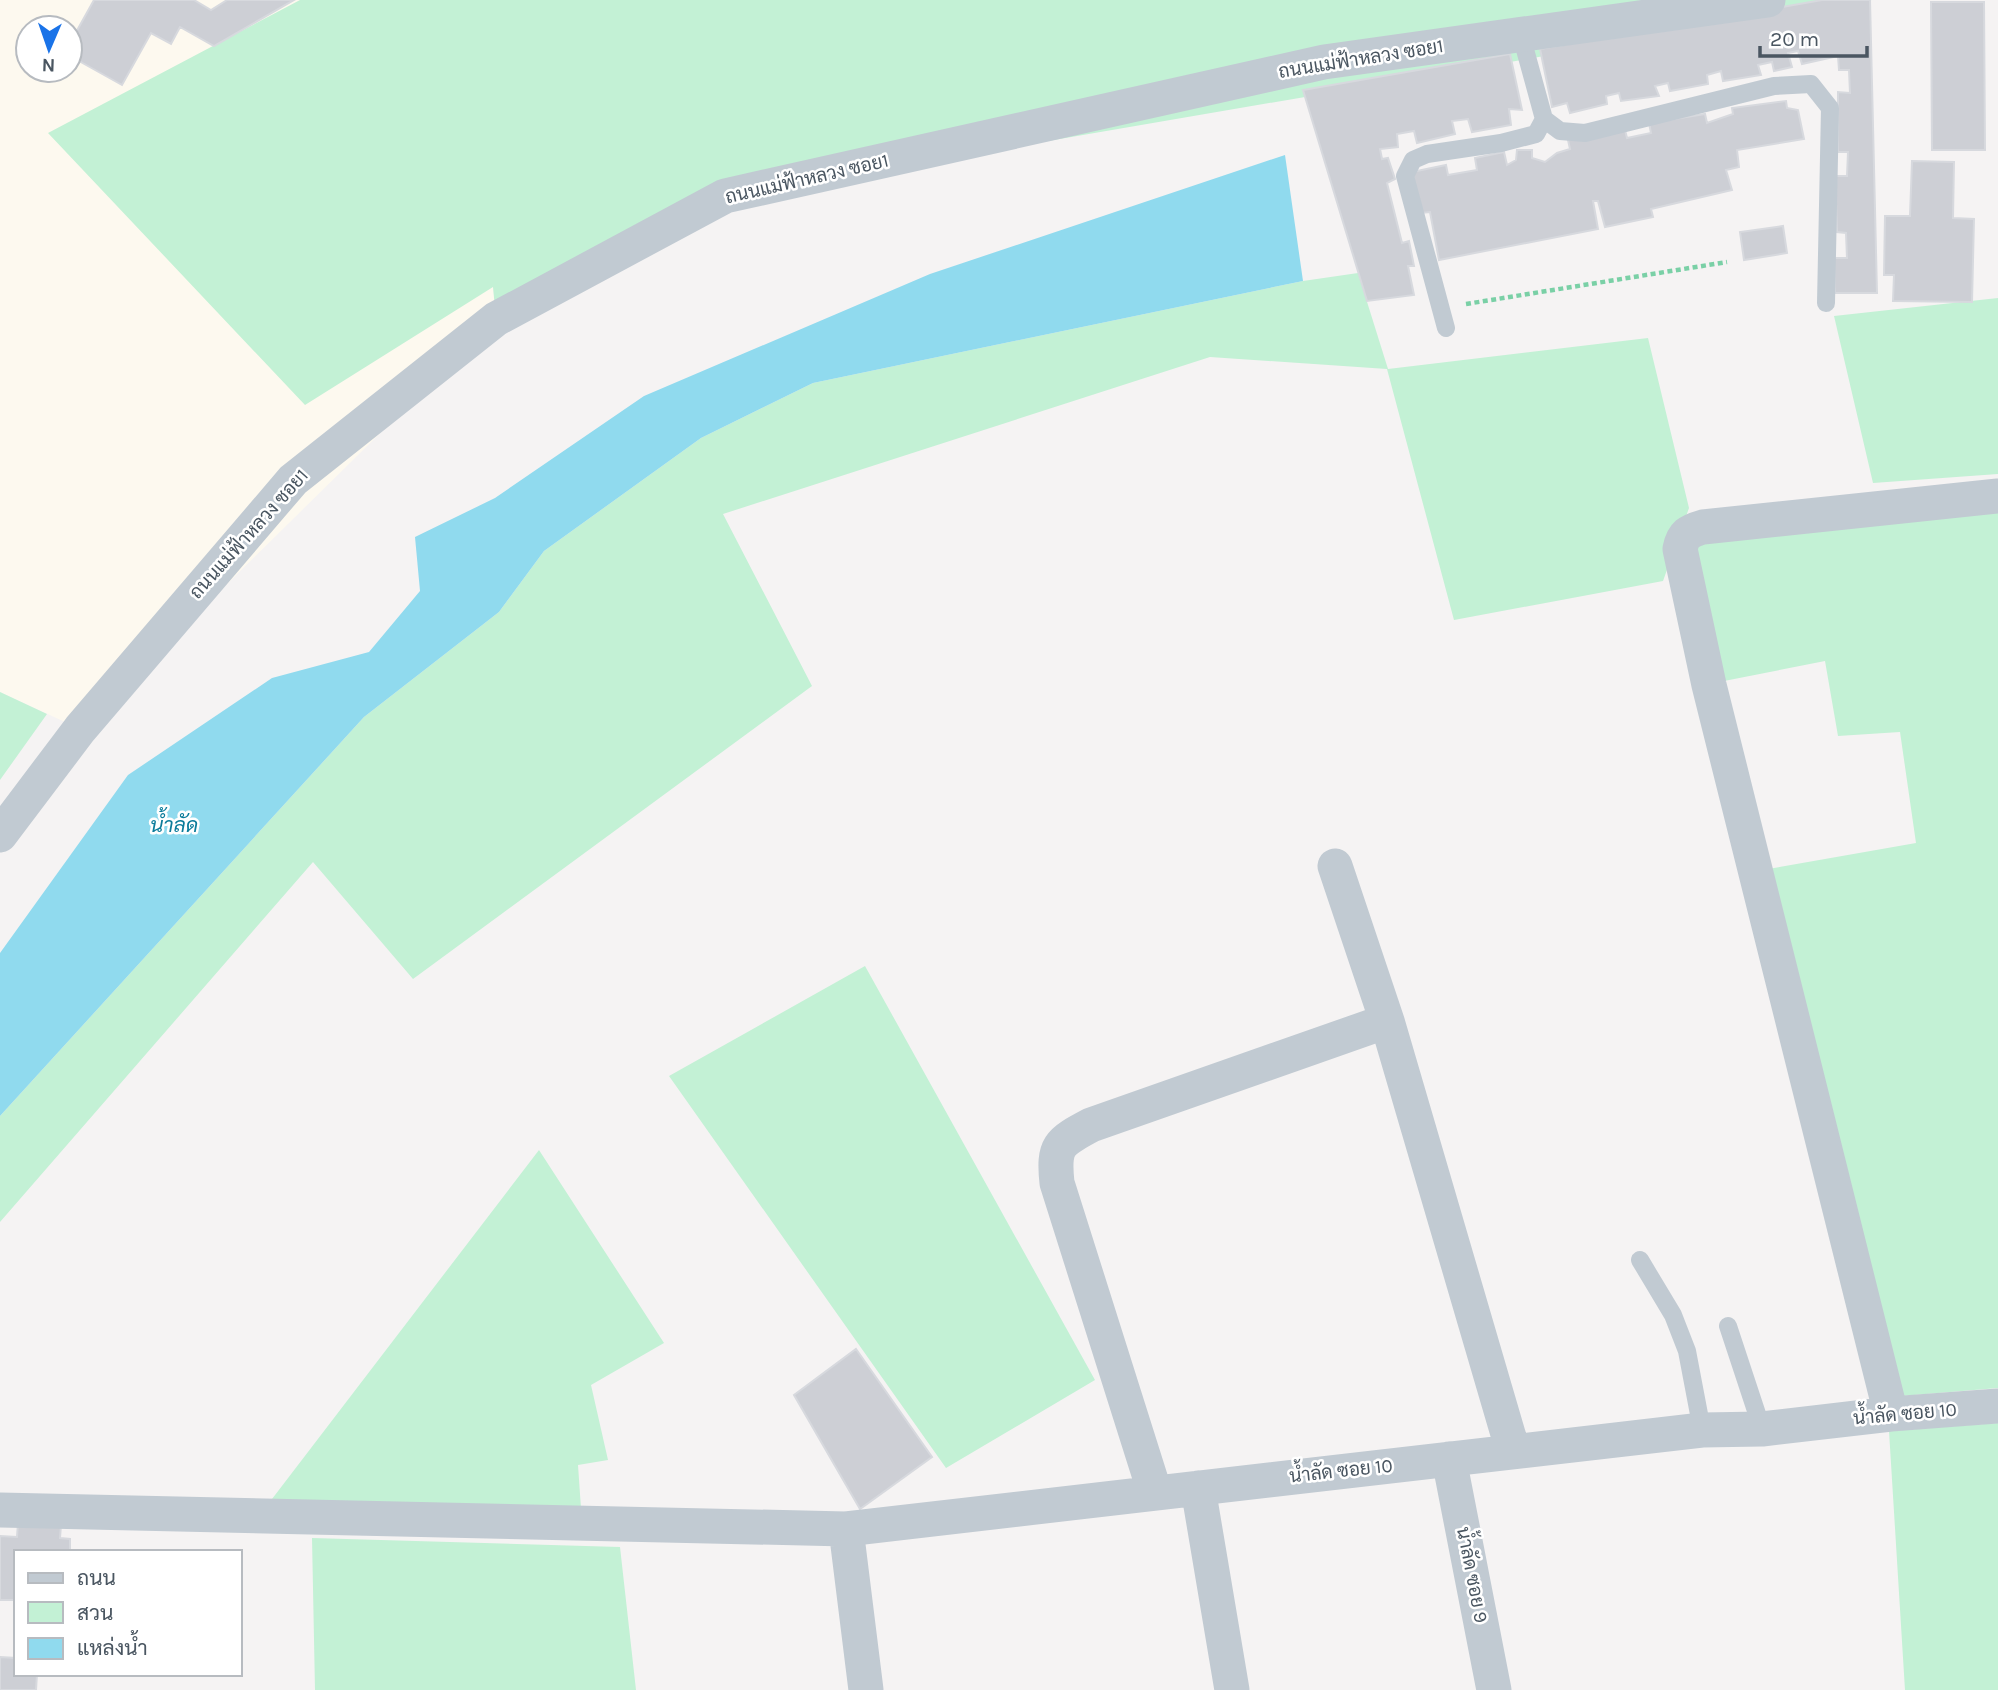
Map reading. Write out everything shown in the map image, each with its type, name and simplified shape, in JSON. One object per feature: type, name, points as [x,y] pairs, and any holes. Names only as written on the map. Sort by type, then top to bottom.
[{"type":"street","name":"ถนนแม่ฟ้าหลวง ซอย1","points":[[0,835],[80,729],[293,480],[496,320],[726,196],[1324,62],[1768,0]]},
{"type":"street","points":[[1891,1414],[1709,685],[1680,549],[1687,532],[1703,527],[1998,496]]},
{"type":"street","points":[[1335,866],[1387,1021],[1513,1451]]},
{"type":"street","points":[[1155,1493],[1058,1183],[1055,1162],[1059,1147],[1070,1136],[1091,1125],[1387,1021]]},
{"type":"street","name":"น้ำลัด ซอย 10","points":[[0,1510],[846,1529],[1702,1430],[1762,1429],[1891,1414],[1998,1406]]},
{"type":"street","name":"น้ำลัด ซอย 9","points":[[1449,1459],[1494,1690]]},
{"type":"street","points":[[1198,1488],[1232,1690]]},
{"type":"street","points":[[846,1529],[866,1690]]},
{"type":"lane","points":[[1521,35],[1544,120],[1560,131],[1585,133],[1774,86],[1811,84],[1830,107],[1826,303]]},
{"type":"lane","points":[[1446,328],[1405,176],[1413,160],[1427,154],[1500,143],[1536,134],[1544,120]]},
{"type":"lane","points":[[1640,1260],[1673,1315],[1687,1351],[1702,1430]]},
{"type":"lane","points":[[1728,1326],[1762,1429]]},
{"type":"path","points":[[1441,307],[1727,262]]},
{"type":"shaded area","points":[[0,0],[468,0],[496,319],[80,729],[0,692]]},
{"type":"green space","points":[[300,0],[1872,0],[726,196],[496,319],[493,287],[305,405],[48,133]]},
{"type":"green space","points":[[1358,273],[1388,369],[1648,338],[1689,508],[1663,581],[1454,620],[1387,369],[1210,357],[723,514],[812,686],[413,979],[313,862],[0,1222],[0,1116],[364,717],[499,612],[544,551],[701,438],[813,383],[1303,281]]},
{"type":"green space","points":[[1998,298],[1998,474],[1873,483],[1834,316]]},
{"type":"green space","points":[[1998,506],[1998,1388],[1902,1396],[1768,869],[1916,843],[1900,732],[1838,736],[1825,661],[1719,682],[1690,548],[1721,532]]},
{"type":"green space","points":[[0,692],[47,714],[0,780]]},
{"type":"green space","points":[[865,966],[1095,1380],[946,1468],[669,1076]]},
{"type":"green space","points":[[539,1150],[664,1343],[591,1385],[608,1460],[578,1465],[582,1523],[259,1516]]},
{"type":"green space","points":[[1998,1423],[1998,1690],[1905,1690],[1889,1431]]},
{"type":"green space","points":[[312,1538],[620,1547],[636,1690],[315,1690]]},
{"type":"water","name":"น้ำลัด","points":[[1285,155],[1303,281],[813,383],[701,438],[544,551],[499,612],[364,717],[0,1116],[0,953],[128,775],[272,678],[369,652],[420,591],[415,537],[495,498],[644,396],[930,274]]},
{"type":"building","points":[[94,0],[194,0],[211,10],[227,0],[294,0],[214,46],[180,27],[171,44],[151,33],[122,85],[84,64],[84,18]]},
{"type":"building","points":[[1822,0],[1870,0],[1877,293],[1835,293],[1834,258],[1847,258],[1846,233],[1837,232],[1835,176],[1847,176],[1848,152],[1838,152],[1838,92],[1850,93],[1849,70],[1839,70],[1838,56],[1802,64],[1798,51],[1788,53],[1792,67],[1774,71],[1772,62],[1758,65],[1761,75],[1723,81],[1721,71],[1707,75],[1708,84],[1670,91],[1668,83],[1655,86],[1659,96],[1621,101],[1619,93],[1606,96],[1607,104],[1570,113],[1567,103],[1552,107],[1540,49]]},
{"type":"building","points":[[1931,2],[1984,2],[1985,150],[1932,150]]},
{"type":"building","points":[[1510,54],[1522,110],[1509,109],[1511,125],[1472,132],[1468,119],[1452,121],[1455,134],[1417,143],[1414,131],[1397,134],[1398,147],[1380,149],[1382,159],[1388,158],[1395,179],[1387,183],[1402,243],[1409,241],[1414,266],[1408,266],[1414,295],[1367,301],[1303,90]]},
{"type":"building","points":[[1786,101],[1787,108],[1798,110],[1804,139],[1737,150],[1739,167],[1726,170],[1732,190],[1651,209],[1653,217],[1605,227],[1598,201],[1593,201],[1598,229],[1439,260],[1430,212],[1421,213],[1412,172],[1446,165],[1448,175],[1477,170],[1475,158],[1504,152],[1507,165],[1516,160],[1517,150],[1532,150],[1532,158],[1545,162],[1557,153],[1570,149],[1568,140],[1625,130],[1627,138],[1651,133],[1649,123],[1705,114],[1707,123],[1733,114],[1732,108]]},
{"type":"building","points":[[1912,161],[1954,162],[1953,218],[1974,219],[1972,302],[1893,301],[1894,275],[1884,275],[1885,216],[1910,216]]},
{"type":"building","points":[[1783,226],[1787,253],[1744,260],[1740,232]]},
{"type":"building","points":[[856,1349],[932,1457],[860,1509],[794,1395]]},
{"type":"building","points":[[18,1523],[61,1525],[60,1538],[70,1539],[70,1550],[14,1550],[14,1600],[0,1600],[0,1536],[17,1537]]},
{"type":"building","points":[[0,1657],[14,1658],[14,1676],[37,1676],[36,1690],[0,1690]]}]
